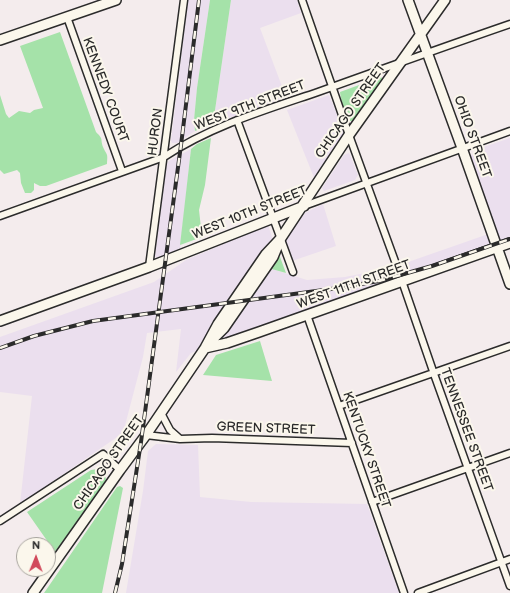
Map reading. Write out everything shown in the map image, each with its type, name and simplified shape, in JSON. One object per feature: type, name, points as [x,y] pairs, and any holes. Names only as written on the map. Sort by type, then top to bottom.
[{"type":"street","points":[[0,40],[116,0]]},
{"type":"street","name":"HURON","points":[[149,267],[184,0]]},
{"type":"street","points":[[302,0],[396,264]]},
{"type":"street","name":"OHIO STREET","points":[[408,0],[498,247],[510,284]]},
{"type":"street","name":"CHICAGO STREET","points":[[33,593],[146,435],[205,348],[218,324],[266,254],[281,238],[304,206],[349,135],[445,0]]},
{"type":"street","name":"KENNEDY COURT","points":[[67,17],[122,171]]},
{"type":"street","name":"WEST 9TH STREET","points":[[0,216],[164,157],[181,145],[237,120],[510,24]]},
{"type":"street","points":[[237,120],[293,272]]},
{"type":"street","name":"WEST 10TH STREET","points":[[0,321],[149,267],[366,182],[510,131]]},
{"type":"street","name":"WEST 11TH STREET","points":[[205,348],[227,343],[510,243]]},
{"type":"street","name":"TENNESSEE STREET","points":[[402,281],[510,586]]},
{"type":"street","name":"KENTUCKY STREET","points":[[307,315],[404,593]]},
{"type":"street","points":[[339,406],[434,374],[510,346]]},
{"type":"street","points":[[161,413],[170,430],[180,439]]},
{"type":"street","name":"GREEN STREET","points":[[146,435],[180,439],[220,438],[352,443]]},
{"type":"street","points":[[372,502],[510,453]]},
{"type":"street","points":[[0,520],[103,454],[120,470]]},
{"type":"street","points":[[418,593],[510,559]]},
{"type":"shaded area","points":[[188,0],[210,0],[197,88],[194,120],[195,131],[177,143],[172,143],[171,141]]},
{"type":"shaded area","points":[[231,0],[297,0],[301,13],[260,28],[286,97],[213,124]]},
{"type":"shaded area","points":[[329,95],[345,134],[315,180],[287,110]]},
{"type":"shaded area","points":[[510,138],[510,241],[191,353],[176,372],[181,329],[147,333],[143,357],[123,433],[20,504],[32,396],[0,392],[0,337],[154,282],[186,260],[268,225],[273,240],[256,264],[307,280],[345,277],[391,268],[497,231],[470,157],[475,150]]},
{"type":"shaded area","points":[[191,149],[180,251],[162,257],[155,257],[166,164]]},
{"type":"shaded area","points":[[349,153],[358,175],[355,180],[324,191],[322,188],[344,155]]},
{"type":"shaded area","points":[[323,204],[336,246],[292,261],[285,240],[305,213]]},
{"type":"shaded area","points":[[156,444],[198,445],[200,497],[251,502],[367,504],[399,593],[126,593],[148,451]]},
{"type":"green space","points":[[210,0],[231,0],[213,124],[195,131],[194,120],[197,88]]},
{"type":"green space","points":[[60,32],[96,132],[101,138],[103,147],[107,154],[107,164],[46,186],[40,186],[34,183],[34,190],[31,193],[25,193],[21,183],[20,173],[17,170],[4,174],[0,170],[0,95],[6,114],[9,118],[19,111],[30,113],[34,110],[43,108],[20,46]]},
{"type":"green space","points":[[381,77],[383,80],[358,117],[354,121],[350,121],[346,115],[340,92]]},
{"type":"green space","points":[[211,138],[205,185],[199,210],[202,237],[180,245],[191,149],[197,144]]},
{"type":"green space","points":[[277,254],[280,257],[286,273],[268,268]]},
{"type":"green space","points":[[260,341],[272,381],[203,375],[216,355]]},
{"type":"green space","points":[[98,469],[105,475],[106,480],[56,551],[56,537],[44,537],[27,512],[91,470]]},
{"type":"green space","points":[[120,486],[123,488],[102,593],[44,593],[56,577],[117,487]]},
{"type":"railway","points":[[115,593],[122,564],[141,442],[199,0]]},
{"type":"railway","points":[[0,348],[34,336],[93,321],[331,289],[379,281],[432,266],[510,239]]}]
